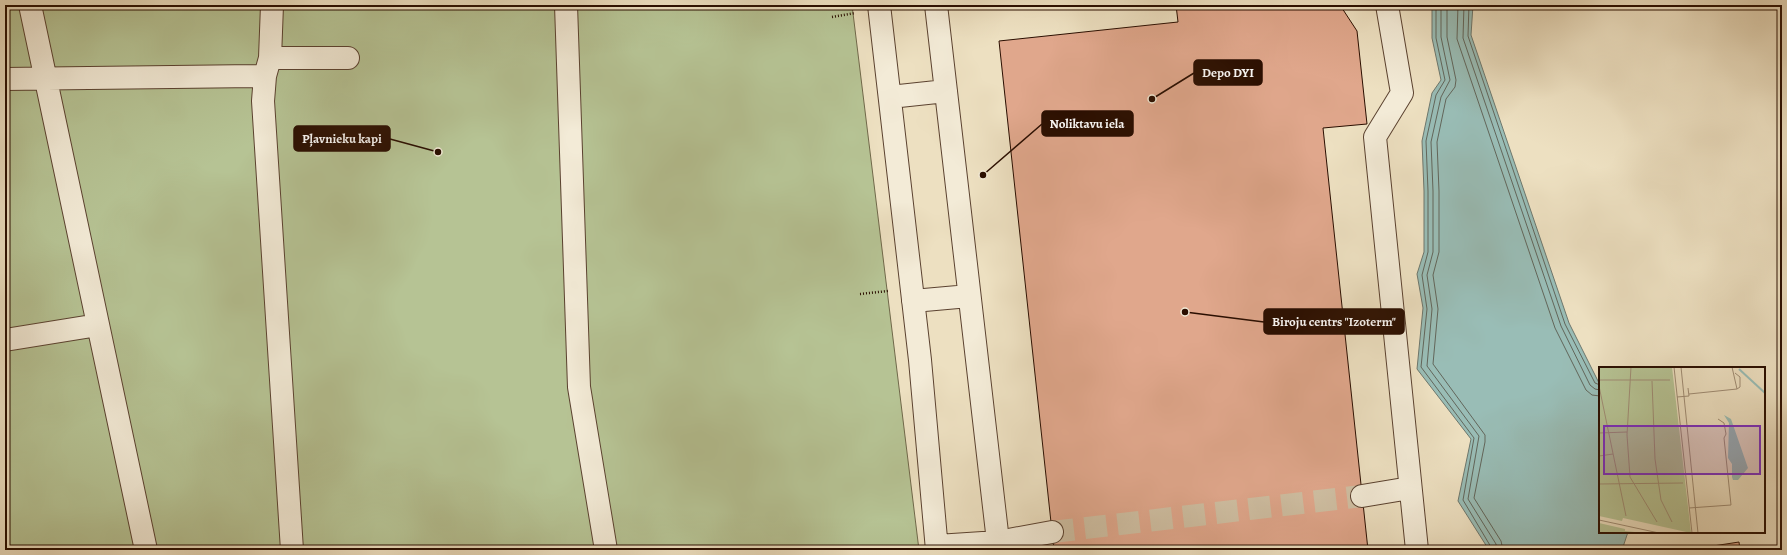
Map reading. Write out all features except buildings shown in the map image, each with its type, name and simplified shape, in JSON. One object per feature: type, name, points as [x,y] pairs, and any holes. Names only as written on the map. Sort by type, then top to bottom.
[{"type":"street","points":[[30,5],[44,79],[146,550]]},
{"type":"street","points":[[272,5],[263,101],[292,550]]},
{"type":"street","points":[[566,5],[579,387],[606,550]]},
{"type":"street","points":[[879,5],[920,360],[937,548],[998,546],[1052,532]]},
{"type":"street","points":[[936,5],[998,546]]},
{"type":"street","points":[[1387,5],[1402,93],[1375,137],[1417,550]]},
{"type":"street","points":[[5,79],[44,79],[267,67],[348,58]]},
{"type":"street","points":[[890,97],[946,91]]},
{"type":"street","points":[[913,301],[969,296]]},
{"type":"street","points":[[5,340],[98,325]]},
{"type":"street","points":[[1362,496],[1410,488]]},
{"type":"green space","points":[[5,5],[852,5],[919,550],[5,550]]},
{"type":"water","points":[[1432,5],[1473,5],[1471,35],[1569,323],[1599,383],[1599,533],[1628,533],[1622,550],[1489,550],[1458,501],[1471,439],[1417,369],[1423,308],[1417,274],[1424,252],[1422,141],[1432,93],[1441,80],[1432,38]]},
{"type":"tunnel","points":[[1052,532],[1362,496]]},
{"type":"place","name":"Depo DYI","points":[[1152,99]]},
{"type":"place","name":"Pļavnieku kapi","points":[[438,152]]},
{"type":"place","name":"Noliktavu iela","points":[[983,175]]},
{"type":"place","name":"Biroju centrs \"Izoterm\"","points":[[1185,312]]}]
